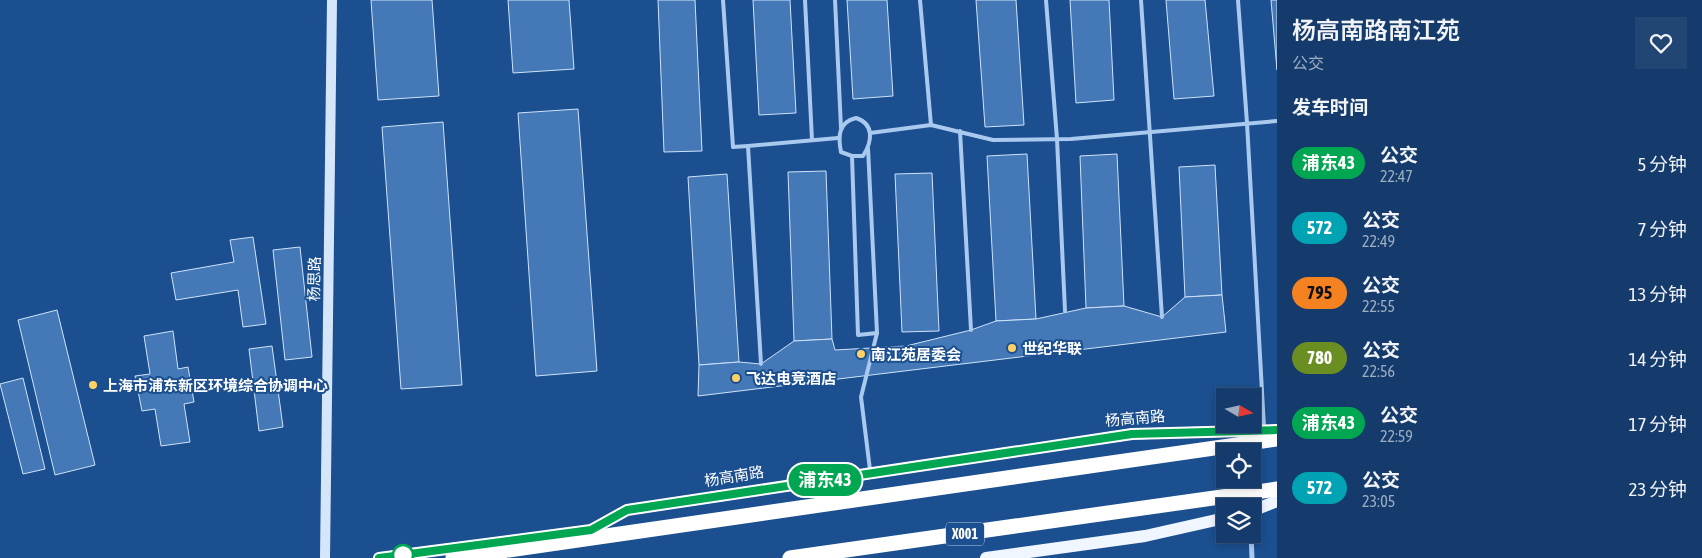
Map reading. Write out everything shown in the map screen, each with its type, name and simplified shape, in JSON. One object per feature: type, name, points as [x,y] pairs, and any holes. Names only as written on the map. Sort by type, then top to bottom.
[{"type":"highway","points":[[453,558],[1277,439]]},
{"type":"highway","name":"X001","points":[[790,558],[1141,510],[1277,489]]},
{"type":"main road","name":"杨高南路","points":[[379,558],[591,530],[627,510],[1132,434],[1277,430]]},
{"type":"main road","points":[[1261,507],[1277,501]]},
{"type":"main road","name":"X001","points":[[986,558],[1145,536],[1216,520]]},
{"type":"street","name":"杨思路","points":[[325,558],[332,0]]},
{"type":"street","points":[[1251,543],[1252,558]]},
{"type":"lane","points":[[723,0],[733,147],[838,138]]},
{"type":"lane","points":[[806,0],[812,140]]},
{"type":"lane","points":[[835,0],[841,128],[838,138],[841,152],[852,156],[863,156],[868,148]]},
{"type":"lane","points":[[920,0],[931,125]]},
{"type":"lane","points":[[1046,0],[1057,139],[1065,311]]},
{"type":"lane","points":[[1141,0],[1162,317]]},
{"type":"lane","points":[[1238,0],[1247,123],[1264,429]]},
{"type":"lane","points":[[841,128],[848,120],[856,118],[863,120],[870,133],[868,148],[878,334],[862,397],[871,473]]},
{"type":"lane","points":[[870,133],[931,125],[993,140],[1057,139],[1277,121]]},
{"type":"lane","points":[[960,131],[971,330]]},
{"type":"lane","points":[[748,146],[762,364]]},
{"type":"lane","points":[[852,156],[858,336],[878,334]]},
{"type":"building","points":[[371,0],[432,0],[439,96],[378,100]]},
{"type":"building","points":[[508,0],[569,0],[574,69],[513,73]]},
{"type":"building","points":[[658,0],[695,0],[702,151],[664,152]]},
{"type":"building","points":[[753,0],[790,0],[796,113],[759,115]]},
{"type":"building","points":[[847,0],[887,0],[893,96],[853,99]]},
{"type":"building","points":[[976,0],[1016,0],[1024,125],[985,127]]},
{"type":"building","points":[[1070,0],[1109,0],[1114,100],[1076,103]]},
{"type":"building","points":[[1166,0],[1205,0],[1214,96],[1174,99]]},
{"type":"building","points":[[1271,0],[1277,0],[1277,70]]},
{"type":"building","points":[[578,109],[597,371],[536,376],[518,113]]},
{"type":"building","points":[[443,122],[462,385],[401,389],[382,127]]},
{"type":"building","points":[[1027,154],[1036,319],[996,321],[987,156]]},
{"type":"building","points":[[1117,154],[1124,306],[1086,308],[1080,156]]},
{"type":"building","points":[[1215,165],[1222,295],[1185,297],[1179,167]]},
{"type":"building","points":[[826,171],[832,339],[794,341],[788,172]]},
{"type":"building","points":[[932,173],[939,331],[902,332],[895,174]]},
{"type":"building","points":[[727,174],[739,362],[699,365],[688,177]]},
{"type":"building","points":[[253,237],[266,324],[243,327],[238,290],[176,300],[171,273],[234,262],[230,240]]},
{"type":"building","points":[[300,247],[312,357],[285,360],[273,250]]},
{"type":"building","points":[[1222,295],[1226,332],[698,396],[699,365],[739,362],[761,364],[794,341],[832,339],[835,350],[906,346],[971,330],[996,321],[1036,319],[1086,308],[1124,306],[1162,317],[1185,297]]},
{"type":"building","points":[[57,310],[95,465],[55,475],[18,320]]},
{"type":"building","points":[[173,331],[178,369],[188,367],[194,402],[184,404],[190,442],[161,446],[155,409],[142,411],[135,376],[150,374],[144,336]]},
{"type":"building","points":[[272,346],[283,427],[259,431],[249,349]]},
{"type":"building","points":[[23,378],[45,469],[23,474],[0,384]]},
{"type":"bus line","name":"浦东43","points":[[379,558],[591,530],[627,510],[1132,434],[1277,430]]},
{"type":"place","name":"世纪华联","points":[[1012,348]]},
{"type":"place","name":"南江苑居委会","points":[[861,354]]},
{"type":"place","name":"飞达电竞酒店","points":[[736,378]]},
{"type":"place","name":"上海市浦东新区环境综合协调中心","points":[[93,385]]}]
